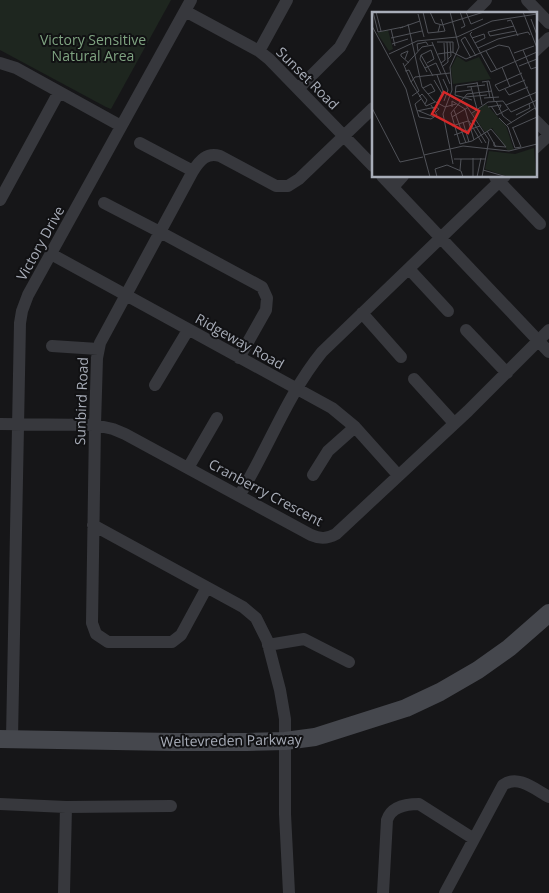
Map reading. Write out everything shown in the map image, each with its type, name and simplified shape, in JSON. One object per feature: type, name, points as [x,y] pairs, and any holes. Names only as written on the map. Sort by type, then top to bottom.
[{"type":"street","points":[[259,51],[287,0]]},
{"type":"street","points":[[299,88],[340,48],[366,0]]},
{"type":"street","points":[[474,12],[486,0]]},
{"type":"street","points":[[527,0],[549,23]]},
{"type":"street","name":"Sunset Road","points":[[188,6],[269,59],[372,165]]},
{"type":"street","name":"Victory Drive","points":[[6,738],[20,323],[22,311],[28,295],[188,6]]},
{"type":"street","points":[[536,50],[549,38]]},
{"type":"street","points":[[0,63],[16,68],[121,126]]},
{"type":"street","points":[[0,200],[59,92]]},
{"type":"street","name":"Sunbird Road","points":[[206,589],[181,635],[172,642],[108,642],[96,634],[92,623],[98,349],[193,171],[204,158],[216,154],[276,186],[288,186],[299,179],[372,109]]},
{"type":"street","points":[[536,121],[549,134],[536,147]]},
{"type":"street","points":[[140,143],[193,171]]},
{"type":"street","points":[[384,178],[549,352]]},
{"type":"street","points":[[393,187],[402,178]]},
{"type":"street","points":[[239,496],[296,389],[322,352],[441,238],[499,178],[540,224]]},
{"type":"street","points":[[104,203],[264,289],[267,298],[266,310],[239,358]]},
{"type":"street","name":"Ridgeway Road","points":[[51,254],[339,413],[355,427],[398,475]]},
{"type":"street","points":[[409,269],[448,311]]},
{"type":"street","points":[[362,314],[401,357]]},
{"type":"street","points":[[155,385],[188,330]]},
{"type":"street","points":[[466,330],[507,373]]},
{"type":"street","name":"Cranberry Crescent","points":[[0,424],[95,426],[113,429],[311,535],[317,538],[326,538],[336,534],[454,424],[549,330]]},
{"type":"street","points":[[52,346],[98,349]]},
{"type":"street","points":[[414,379],[454,424]]},
{"type":"street","points":[[188,468],[217,418]]},
{"type":"street","points":[[313,474],[328,451],[355,427]]},
{"type":"street","points":[[94,525],[252,613],[260,623],[280,690],[285,719],[285,814],[289,893]]},
{"type":"street","name":"Weltevreden Parkway","points":[[6,738],[173,742],[285,741],[315,737],[373,720],[423,700],[478,670],[509,648],[549,613]]},
{"type":"street","points":[[268,645],[304,639],[349,662]]},
{"type":"street","points":[[444,893],[503,785],[516,781],[549,797]]},
{"type":"street","points":[[0,804],[66,807],[171,806]]},
{"type":"street","points":[[383,893],[386,829],[391,811],[408,804],[419,804],[474,839]]},
{"type":"street","points":[[64,893],[66,807]]},
{"type":"green space","name":"Victory Sensitive Natural Area","points":[[0,0],[171,0],[111,109],[0,50]]}]
